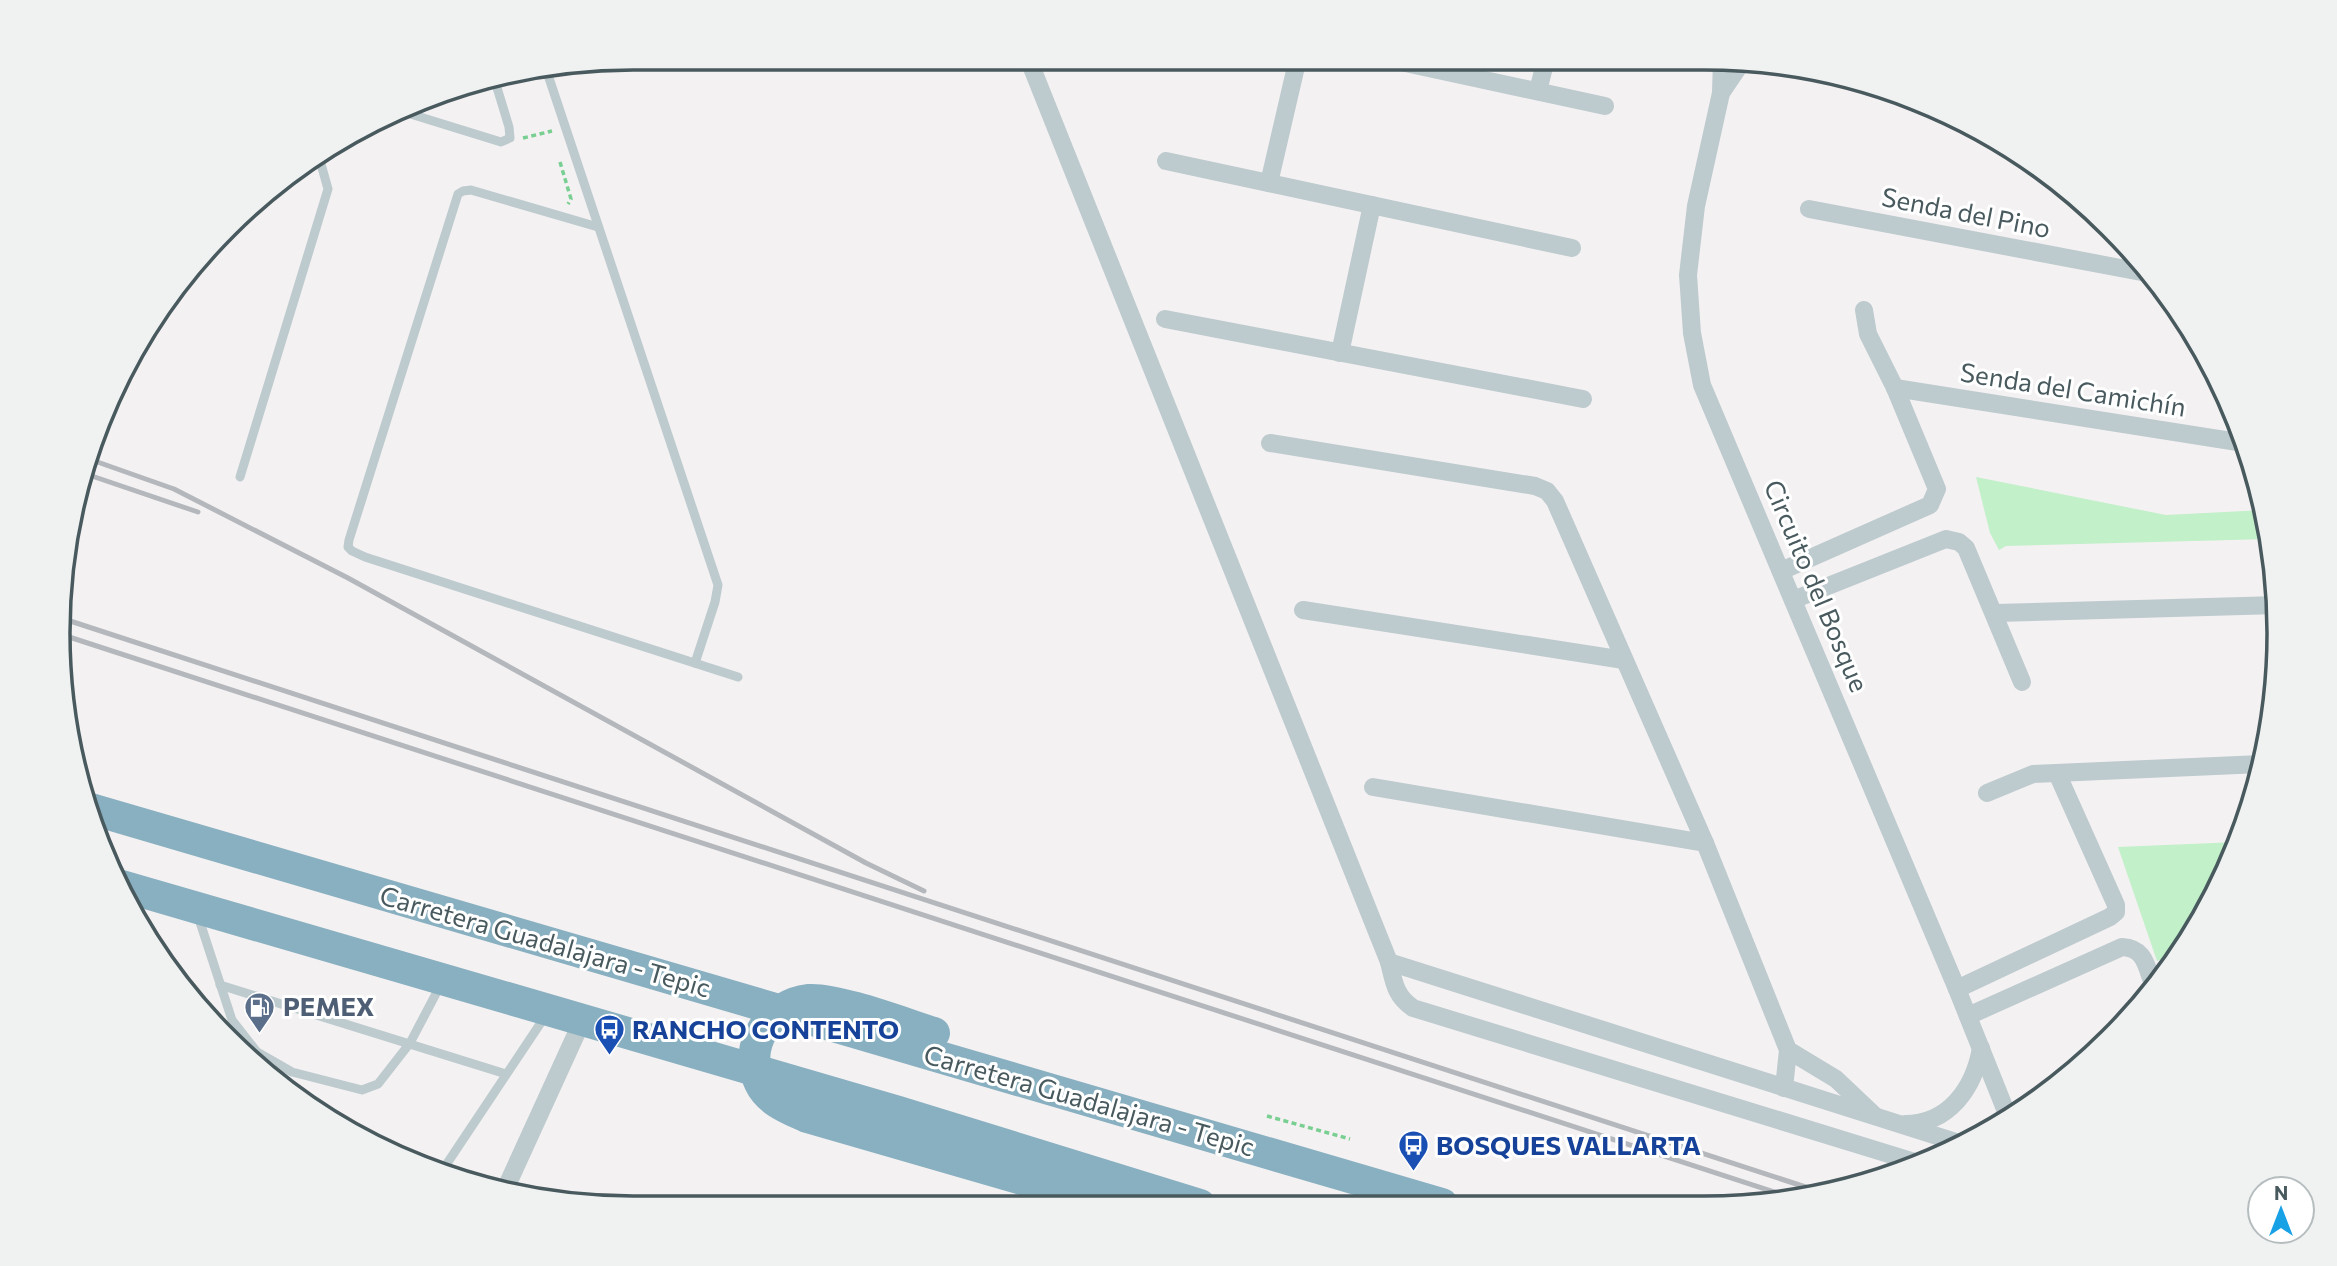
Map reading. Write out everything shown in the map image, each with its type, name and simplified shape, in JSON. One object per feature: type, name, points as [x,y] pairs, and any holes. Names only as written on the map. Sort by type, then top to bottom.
[{"type":"highway","name":"Carretera Guadalajara - Tepic","points":[[99,811],[1414,1196]]},
{"type":"highway","points":[[132,890],[886,1108],[1171,1196]]},
{"type":"highway","points":[[1080,1196],[807,1117],[775,1102],[760,1084],[755,1062],[758,1037],[770,1019],[782,1009],[811,1000],[839,1004],[1283,1140],[1320,1156],[1361,1181]]},
{"type":"street","points":[[1033,70],[1389,962],[1396,993],[1413,1008],[1904,1159]]},
{"type":"street","points":[[1269,183],[1295,70]]},
{"type":"street","points":[[1439,70],[1605,106]]},
{"type":"street","points":[[1538,91],[1543,70]]},
{"type":"street","points":[[1721,93],[1722,70]]},
{"type":"street","name":"Circuito del Bosque","points":[[1736,71],[1721,93],[1696,206],[1688,275],[1692,332],[1702,385],[2005,1109]]},
{"type":"street","points":[[1166,160],[1572,248]]},
{"type":"street","points":[[1340,353],[1372,205]]},
{"type":"street","name":"Senda del Pino","points":[[1809,209],[2135,271]]},
{"type":"street","points":[[1782,571],[1930,505],[1937,489],[1895,388],[1868,334],[1864,310]]},
{"type":"street","points":[[1164,319],[1583,399]]},
{"type":"street","name":"Senda del Camichín","points":[[1895,388],[2233,441]]},
{"type":"street","points":[[1270,443],[1535,486],[1547,491],[1555,501],[1705,843],[1788,1050],[1784,1087]]},
{"type":"street","points":[[1793,600],[1946,539],[1959,542],[1966,548],[2022,682]]},
{"type":"street","points":[[1995,613],[2266,606]]},
{"type":"street","points":[[1303,610],[1624,660]]},
{"type":"street","points":[[1987,793],[2033,774],[2251,764]]},
{"type":"street","points":[[1957,989],[2110,918],[2116,912],[2116,905],[2057,773]]},
{"type":"street","points":[[1373,787],[1705,843]]},
{"type":"street","points":[[1968,1016],[2122,947],[2133,948],[2141,953],[2150,977]]},
{"type":"street","points":[[1389,962],[1949,1140]]},
{"type":"street","points":[[510,1182],[583,1019]]},
{"type":"street","points":[[1899,1124],[1919,1124],[1938,1116],[1955,1103],[1968,1087],[1977,1068],[1981,1048]]},
{"type":"street","points":[[1788,1050],[1836,1079],[1877,1118]]},
{"type":"street","points":[[1996,1086],[2013,1104]]},
{"type":"lane","points":[[549,77],[718,585],[695,663]]},
{"type":"lane","points":[[414,115],[501,142],[510,138],[497,87]]},
{"type":"lane","points":[[240,477],[328,189],[321,164]]},
{"type":"lane","points":[[598,227],[471,190],[458,194],[348,547],[365,557],[738,677]]},
{"type":"lane","points":[[195,908],[232,1020],[255,1050]]},
{"type":"lane","points":[[259,1053],[292,1072],[362,1090],[378,1084],[410,1043],[443,981]]},
{"type":"lane","points":[[220,985],[506,1074]]},
{"type":"lane","points":[[447,1164],[549,1011]]},
{"type":"path","points":[[547,122],[554,143]]},
{"type":"path","points":[[510,138],[525,138],[565,128]]},
{"type":"path","points":[[557,154],[571,200],[567,206],[559,203]]},
{"type":"path","points":[[1267,1116],[1350,1139]]},
{"type":"green space","points":[[1976,477],[2166,515],[2253,511],[2259,539],[2006,546],[1999,550],[1990,533]]},
{"type":"green space","points":[[2226,842],[2192,914],[2163,958],[2157,961],[2118,847]]},
{"type":"railway","points":[[97,462],[174,489],[348,578],[866,863],[924,891]]},
{"type":"railway","points":[[92,476],[198,512]]},
{"type":"railway","points":[[70,621],[1804,1187]]},
{"type":"railway","points":[[70,637],[1773,1191]]},
{"type":"place","name":"PEMEX","points":[[260,1034]]},
{"type":"place","name":"RANCHO CONTENTO","points":[[609,1057]]},
{"type":"place","name":"BOSQUES VALLARTA","points":[[1413,1173]]}]
